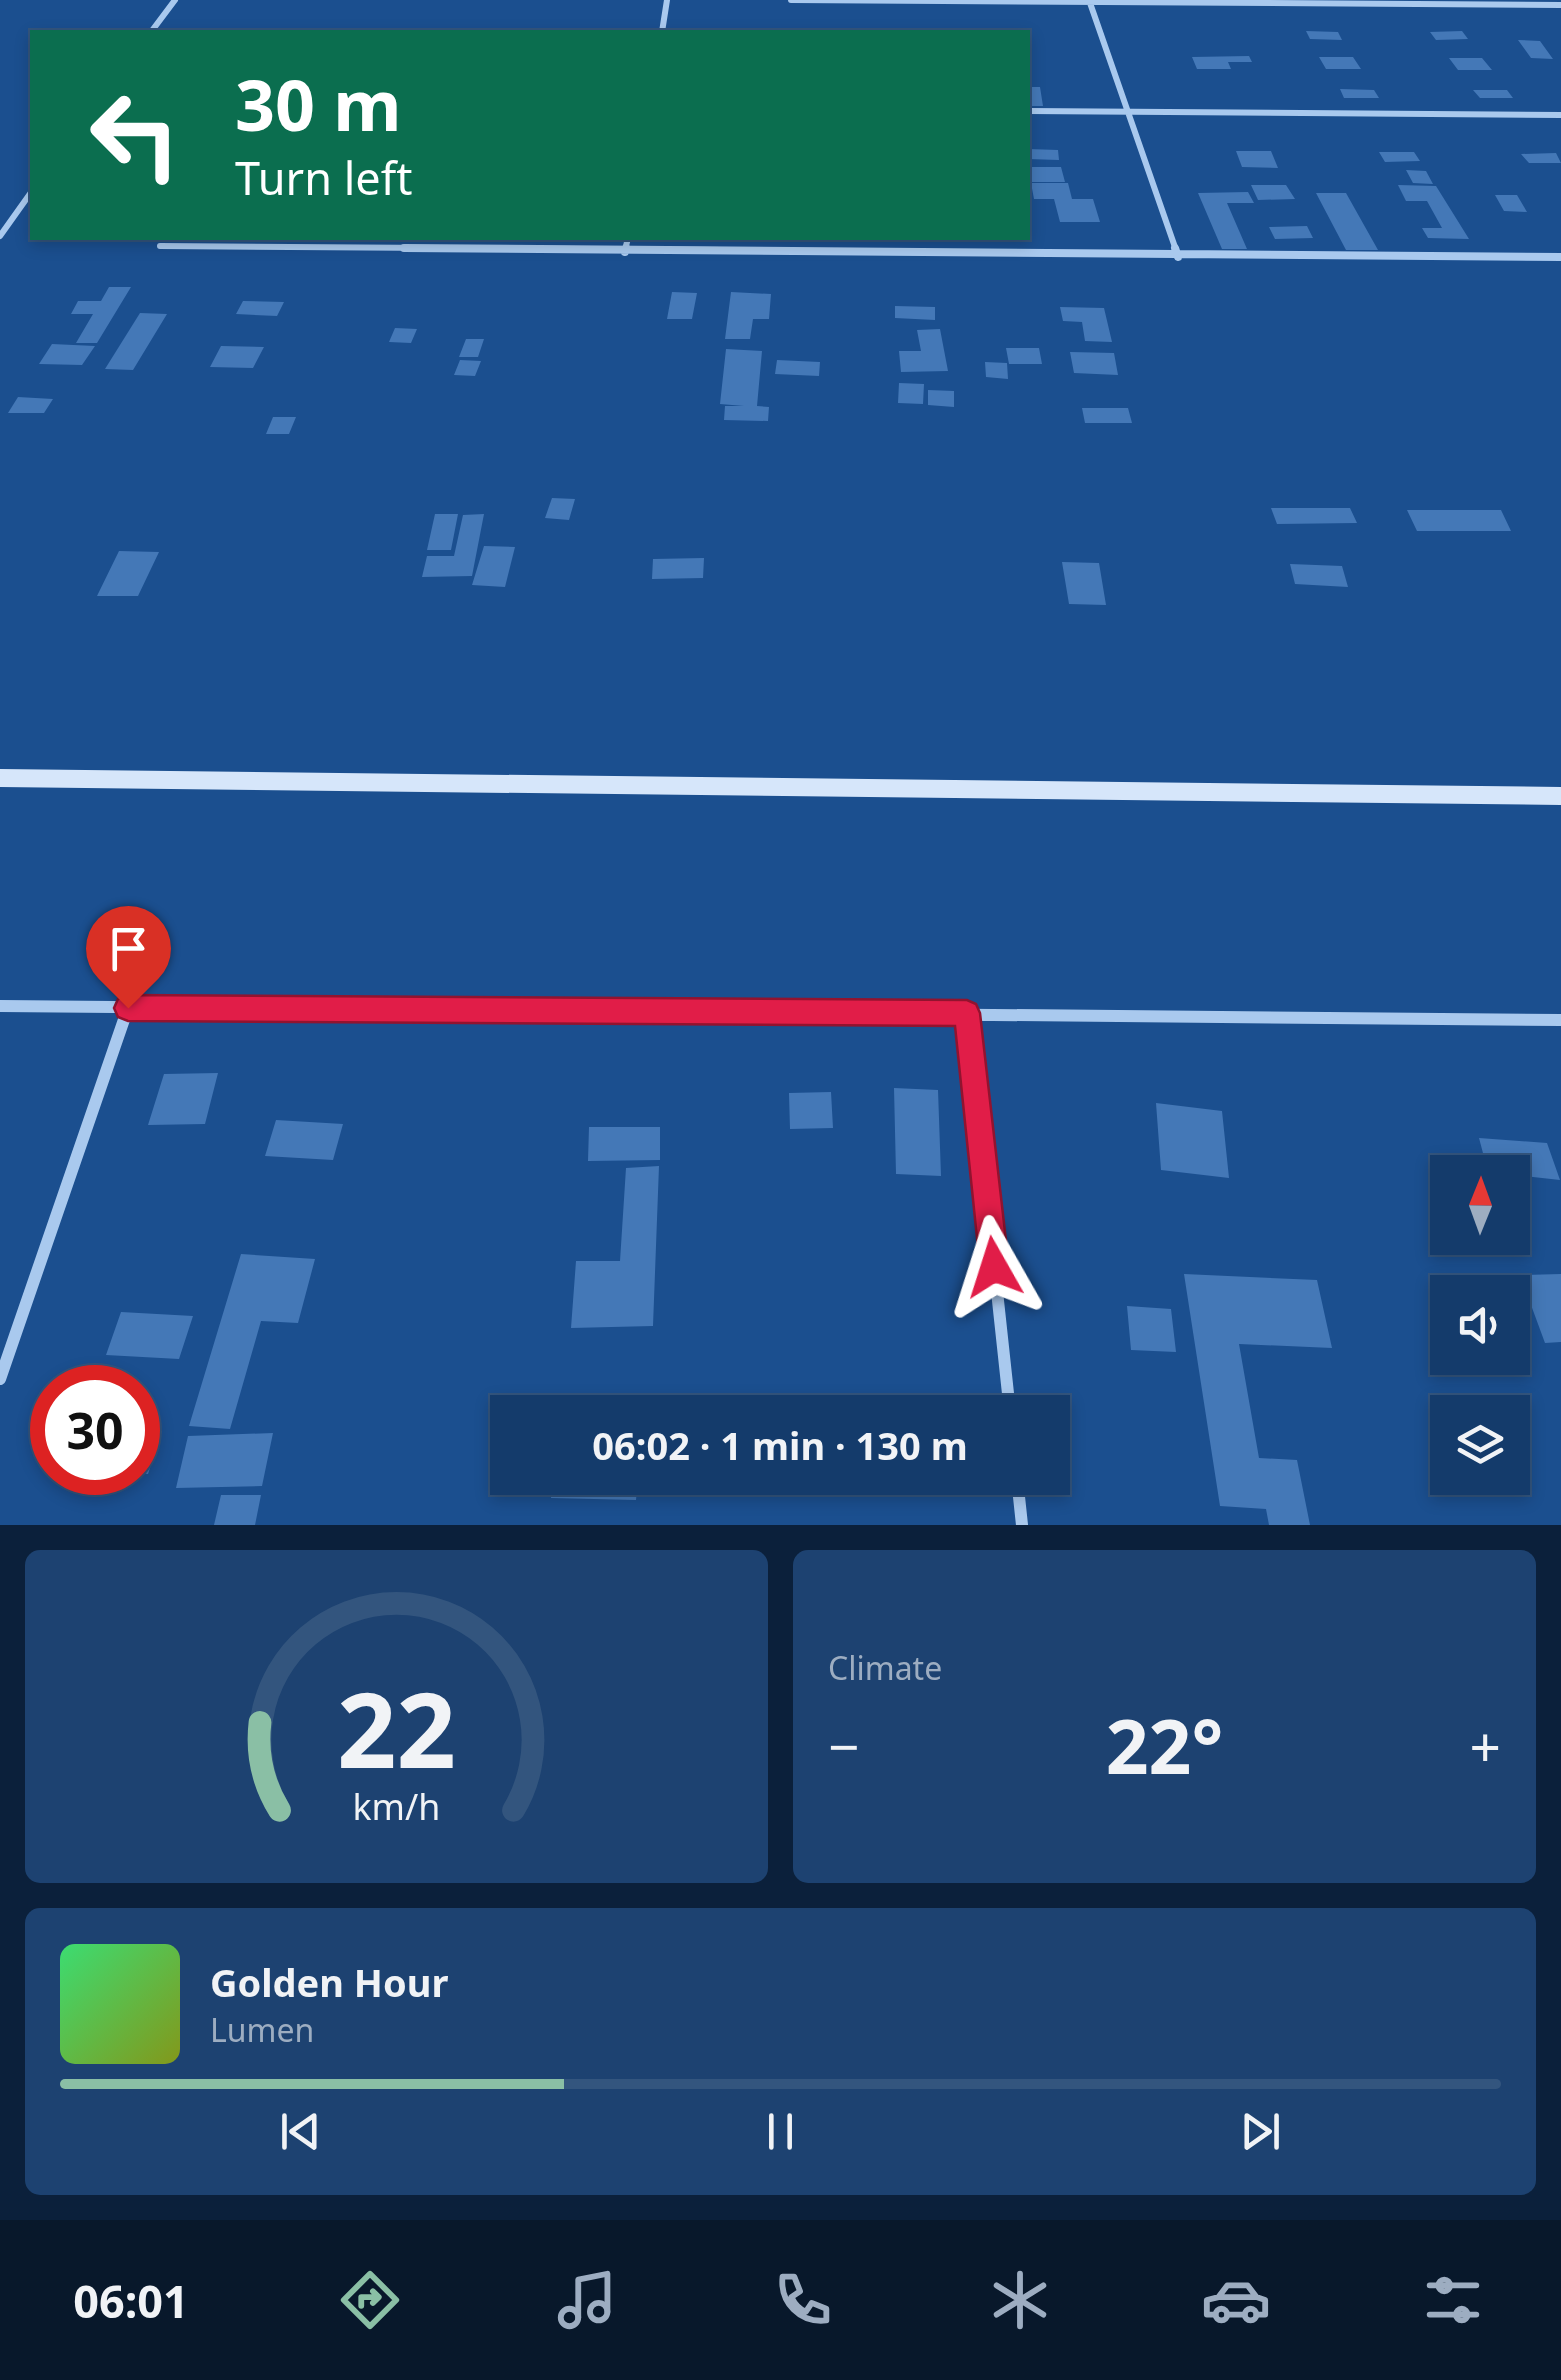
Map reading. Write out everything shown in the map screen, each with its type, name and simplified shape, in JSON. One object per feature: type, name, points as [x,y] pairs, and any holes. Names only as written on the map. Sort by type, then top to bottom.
[{"type":"street","points":[[152,30],[175,0]]},
{"type":"street","points":[[662,30],[667,0]]},
{"type":"street","points":[[792,0],[1561,4]]},
{"type":"street","points":[[1089,1],[1178,256]]},
{"type":"street","points":[[1030,111],[1561,114]]},
{"type":"street","points":[[0,236],[30,195]]},
{"type":"street","points":[[625,252],[628,240]]},
{"type":"street","points":[[160,246],[1561,257]]},
{"type":"street","points":[[0,778],[1561,796]]},
{"type":"street","points":[[0,1006],[1561,1020]]},
{"type":"street","points":[[0,1379],[128,1008]]},
{"type":"street","points":[[967,1013],[1008,1395]]},
{"type":"street","points":[[1019,1495],[1022,1525]]},
{"type":"building","points":[[1306,31],[1338,32],[1342,40],[1310,39]]},
{"type":"building","points":[[1462,31],[1468,39],[1436,40],[1430,32]]},
{"type":"building","points":[[1518,40],[1540,41],[1553,59],[1531,58]]},
{"type":"building","points":[[1249,56],[1252,62],[1228,62],[1231,69],[1197,69],[1192,57]]},
{"type":"building","points":[[1319,57],[1353,57],[1361,69],[1326,69]]},
{"type":"building","points":[[1449,58],[1482,58],[1492,70],[1458,70]]},
{"type":"building","points":[[1030,87],[1040,87],[1043,106],[1030,106]]},
{"type":"building","points":[[1340,89],[1374,90],[1379,98],[1344,98]]},
{"type":"building","points":[[1473,90],[1507,90],[1513,98],[1480,98]]},
{"type":"building","points":[[1030,149],[1058,150],[1059,160],[1030,159]]},
{"type":"building","points":[[1236,151],[1271,151],[1278,168],[1242,167]]},
{"type":"building","points":[[1379,152],[1414,152],[1420,161],[1385,162]]},
{"type":"building","points":[[1556,153],[1561,163],[1529,163],[1521,154]]},
{"type":"building","points":[[1030,167],[1061,167],[1065,182],[1030,182]]},
{"type":"building","points":[[1406,170],[1426,171],[1433,184],[1413,183]]},
{"type":"building","points":[[1031,183],[1068,183],[1072,199],[1093,199],[1100,222],[1060,222],[1054,199],[1034,199]]},
{"type":"building","points":[[1251,185],[1286,185],[1295,199],[1258,200]]},
{"type":"building","points":[[1398,185],[1436,186],[1469,239],[1428,238],[1422,228],[1442,228],[1427,201],[1406,201]]},
{"type":"building","points":[[1248,192],[1254,203],[1227,203],[1247,249],[1222,249],[1198,193]]},
{"type":"building","points":[[1316,193],[1346,193],[1378,250],[1346,250]]},
{"type":"building","points":[[1495,195],[1517,195],[1527,212],[1504,211]]},
{"type":"building","points":[[1307,226],[1313,238],[1275,239],[1269,227]]},
{"type":"building","points":[[109,287],[131,287],[97,343],[76,343],[93,314],[71,314],[78,301],[101,301]]},
{"type":"building","points":[[672,292],[697,293],[692,319],[667,319]]},
{"type":"building","points":[[731,292],[771,294],[769,319],[753,319],[750,339],[725,339]]},
{"type":"building","points":[[243,301],[284,302],[277,316],[236,314]]},
{"type":"building","points":[[895,306],[935,307],[935,320],[895,318]]},
{"type":"building","points":[[1060,307],[1104,308],[1112,342],[1085,341],[1082,322],[1063,321]]},
{"type":"building","points":[[140,313],[167,314],[133,370],[105,369]]},
{"type":"building","points":[[395,328],[417,329],[411,343],[389,342]]},
{"type":"building","points":[[940,329],[948,371],[901,372],[899,351],[921,351],[917,330]]},
{"type":"building","points":[[466,339],[484,339],[478,357],[459,357]]},
{"type":"building","points":[[52,344],[95,346],[82,365],[39,364]]},
{"type":"building","points":[[221,346],[264,347],[253,368],[210,367]]},
{"type":"building","points":[[1006,348],[1039,348],[1042,364],[1009,364]]},
{"type":"building","points":[[726,349],[762,351],[757,406],[769,407],[768,421],[724,420],[725,406],[744,406],[720,404]]},
{"type":"building","points":[[1070,352],[1114,353],[1118,375],[1074,373]]},
{"type":"building","points":[[460,360],[481,361],[475,376],[454,375]]},
{"type":"building","points":[[777,360],[820,362],[819,376],[775,374]]},
{"type":"building","points":[[985,362],[1007,363],[1008,379],[986,377]]},
{"type":"building","points":[[899,383],[924,384],[923,404],[898,403]]},
{"type":"building","points":[[928,390],[954,391],[954,407],[928,405]]},
{"type":"building","points":[[18,397],[53,399],[44,413],[8,413]]},
{"type":"building","points":[[1082,408],[1128,408],[1132,423],[1085,423]]},
{"type":"building","points":[[273,417],[296,417],[289,434],[266,434]]},
{"type":"building","points":[[552,498],[575,499],[569,520],[545,518]]},
{"type":"building","points":[[1271,508],[1350,508],[1357,523],[1277,524]]},
{"type":"building","points":[[1407,510],[1501,510],[1511,531],[1417,531]]},
{"type":"building","points":[[435,514],[458,514],[451,550],[427,550]]},
{"type":"building","points":[[484,514],[472,576],[422,577],[427,556],[454,556],[463,515]]},
{"type":"building","points":[[484,546],[515,547],[505,587],[472,585]]},
{"type":"building","points":[[119,551],[159,552],[138,596],[97,596]]},
{"type":"building","points":[[704,558],[703,578],[652,579],[653,559]]},
{"type":"building","points":[[1062,562],[1099,563],[1106,605],[1069,604]]},
{"type":"building","points":[[1290,564],[1342,566],[1348,587],[1295,584]]},
{"type":"building","points":[[218,1073],[205,1124],[148,1125],[164,1074]]},
{"type":"building","points":[[894,1088],[938,1090],[941,1176],[896,1174]]},
{"type":"building","points":[[831,1092],[833,1128],[790,1129],[789,1093]]},
{"type":"building","points":[[1156,1103],[1222,1111],[1229,1178],[1161,1170]]},
{"type":"building","points":[[276,1120],[343,1124],[333,1160],[265,1156]]},
{"type":"building","points":[[589,1127],[660,1127],[660,1160],[588,1161]]},
{"type":"building","points":[[1479,1138],[1547,1143],[1560,1180],[1530,1177],[1530,1155],[1484,1155]]},
{"type":"building","points":[[659,1166],[653,1326],[571,1328],[576,1261],[620,1261],[626,1168]]},
{"type":"building","points":[[241,1254],[315,1259],[298,1323],[261,1321],[230,1429],[189,1426]]},
{"type":"building","points":[[1184,1274],[1317,1280],[1332,1348],[1239,1344],[1259,1458],[1297,1460],[1310,1525],[1269,1525],[1266,1509],[1220,1506]]},
{"type":"building","points":[[1561,1274],[1561,1342],[1545,1343],[1530,1302],[1530,1275],[1520,1275]]},
{"type":"building","points":[[1127,1306],[1171,1309],[1176,1352],[1131,1350]]},
{"type":"building","points":[[121,1312],[193,1316],[179,1359],[106,1355]]},
{"type":"building","points":[[273,1433],[262,1486],[176,1488],[188,1436]]},
{"type":"building","points":[[221,1495],[261,1495],[255,1525],[214,1525]]},
{"type":"building","points":[[551,1495],[636,1495],[636,1500],[551,1498]]},
{"type":"route","points":[[128,1008],[967,1013],[994,1267]]}]
